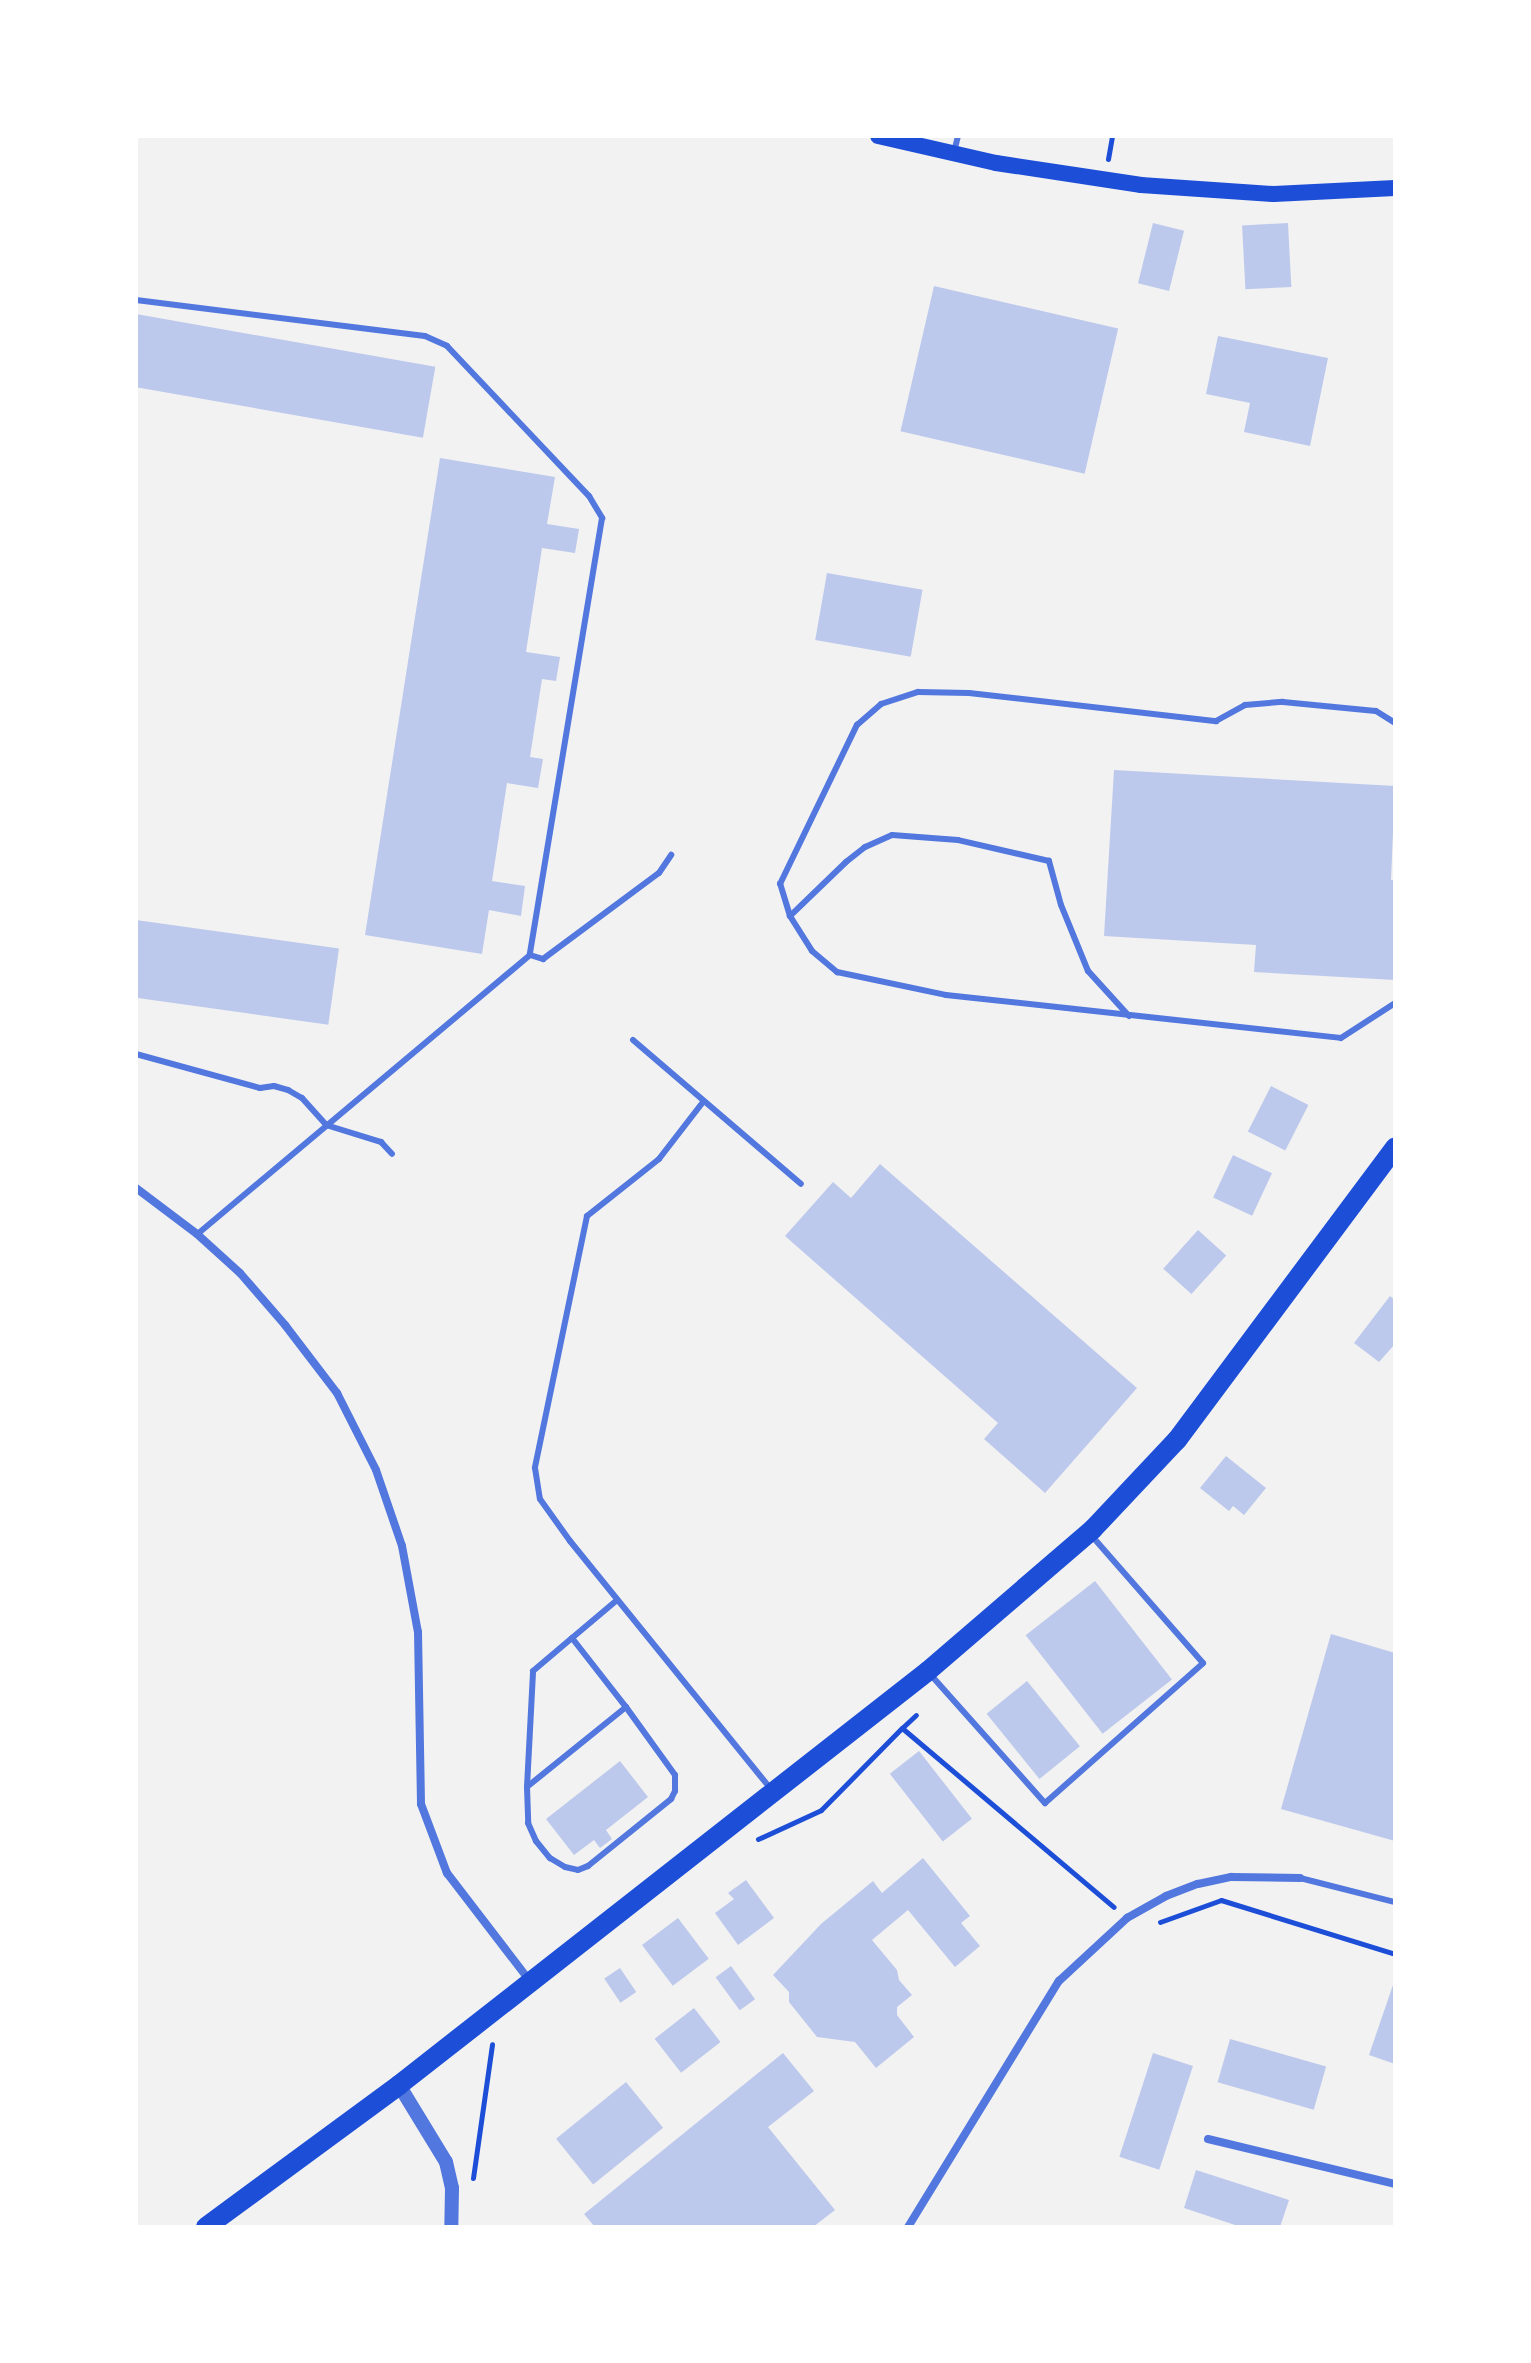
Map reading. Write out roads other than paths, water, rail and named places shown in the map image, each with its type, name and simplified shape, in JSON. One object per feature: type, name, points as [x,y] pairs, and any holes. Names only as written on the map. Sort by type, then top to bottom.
[{"type":"main road","points":[[878,136],[953,154],[1141,185],[1274,194],[1395,188]]},
{"type":"main road","points":[[206,2227],[399,2085],[928,1671],[1089,1532],[1177,1440],[1395,1147]]},
{"type":"street","points":[[136,1188],[197,1234],[240,1273],[337,1393],[376,1470],[402,1546],[418,1632],[421,1804],[447,1873],[530,1981]]},
{"type":"street","points":[[908,2227],[1059,1981],[1127,1918],[1166,1896],[1198,1884],[1231,1877],[1300,1878]]},
{"type":"street","points":[[399,2085],[446,2162],[452,2221]]},
{"type":"street","points":[[1208,2139],[1395,2184]]},
{"type":"lane","points":[[953,154],[958,136]]},
{"type":"lane","points":[[136,300],[425,336],[447,346],[589,496],[602,518],[530,955],[197,1234]]},
{"type":"lane","points":[[1395,723],[1376,711],[1283,702],[1245,705],[1216,721],[969,693],[918,692],[881,704],[857,725],[780,884],[790,916],[812,951],[837,972],[946,995],[1341,1038],[1395,1003]]},
{"type":"lane","points":[[790,916],[846,862],[865,847],[892,835],[958,840],[1049,861],[1061,905],[1088,971],[1129,1016]]},
{"type":"lane","points":[[530,955],[543,959],[659,873],[671,855]]},
{"type":"lane","points":[[633,1040],[801,1184]]},
{"type":"lane","points":[[136,1054],[260,1088],[274,1086],[288,1090],[302,1098],[326,1125],[381,1142],[392,1154]]},
{"type":"lane","points":[[703,1102],[659,1159],[587,1216],[535,1468],[540,1499],[617,1600],[773,1791]]},
{"type":"lane","points":[[928,1671],[1045,1803],[1203,1663],[1089,1532]]},
{"type":"lane","points":[[572,1638],[675,1775],[675,1791],[671,1799],[588,1866],[578,1870],[550,1858],[536,1841],[528,1823],[533,1671],[572,1638],[617,1600]]},
{"type":"lane","points":[[527,1787],[626,1707]]},
{"type":"lane","points":[[1300,1878],[1395,1902]]}]
